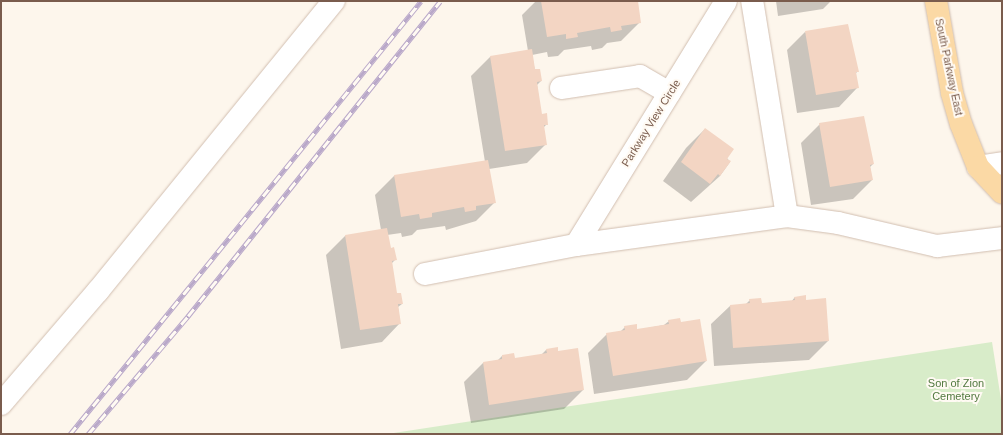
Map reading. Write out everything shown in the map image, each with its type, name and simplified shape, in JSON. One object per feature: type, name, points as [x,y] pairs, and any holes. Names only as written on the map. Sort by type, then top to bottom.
[{"type":"main road","name":"South Parkway East","points":[[936,1],[952,93],[961,124],[978,167],[1002,193]]},
{"type":"street","points":[[1,404],[98,291],[334,1]]},
{"type":"street","name":"Parkway View Circle","points":[[576,245],[726,1]]},
{"type":"street","points":[[752,1],[787,216]]},
{"type":"street","points":[[561,88],[640,76],[670,93]]},
{"type":"street","points":[[978,167],[1002,163]]},
{"type":"street","points":[[425,274],[576,245],[787,216],[838,222],[937,246],[1002,238]]},
{"type":"green space","name":"Son of Zion Cemetery","points":[[992,342],[1002,406],[1002,434],[387,434]]},
{"type":"building","points":[[541,1],[638,1],[641,23],[621,26],[622,30],[611,32],[610,27],[577,33],[578,37],[566,39],[566,34],[547,37]]},
{"type":"building","points":[[848,24],[859,72],[856,72],[859,88],[816,95],[805,31]]},
{"type":"building","points":[[532,49],[535,69],[540,69],[542,81],[537,82],[542,114],[547,113],[548,125],[544,125],[547,145],[505,151],[490,56]]},
{"type":"building","points":[[864,116],[874,164],[870,165],[873,180],[830,187],[819,123]]},
{"type":"building","points":[[705,128],[734,149],[727,159],[731,161],[720,176],[718,174],[710,184],[681,162]]},
{"type":"building","points":[[488,160],[496,203],[476,206],[476,210],[465,212],[464,207],[432,213],[432,217],[420,219],[419,214],[401,217],[394,175]]},
{"type":"building","points":[[387,228],[391,248],[394,247],[397,260],[392,261],[397,293],[401,293],[403,304],[398,304],[401,324],[360,330],[345,235]]},
{"type":"building","points":[[806,295],[806,300],[826,298],[829,341],[733,348],[730,305],[750,303],[749,299],[761,298],[762,303],[795,300],[794,297]]},
{"type":"building","points":[[680,318],[681,322],[700,319],[707,361],[613,376],[606,333],[625,330],[624,326],[637,324],[637,329],[669,324],[668,320]]},
{"type":"building","points":[[558,347],[558,351],[578,348],[584,390],[489,405],[483,362],[502,359],[502,355],[514,353],[515,358],[547,353],[546,349]]},
{"type":"railway","points":[[70,434],[421,1]]},
{"type":"railway","points":[[88,434],[188,316],[440,1]]}]
